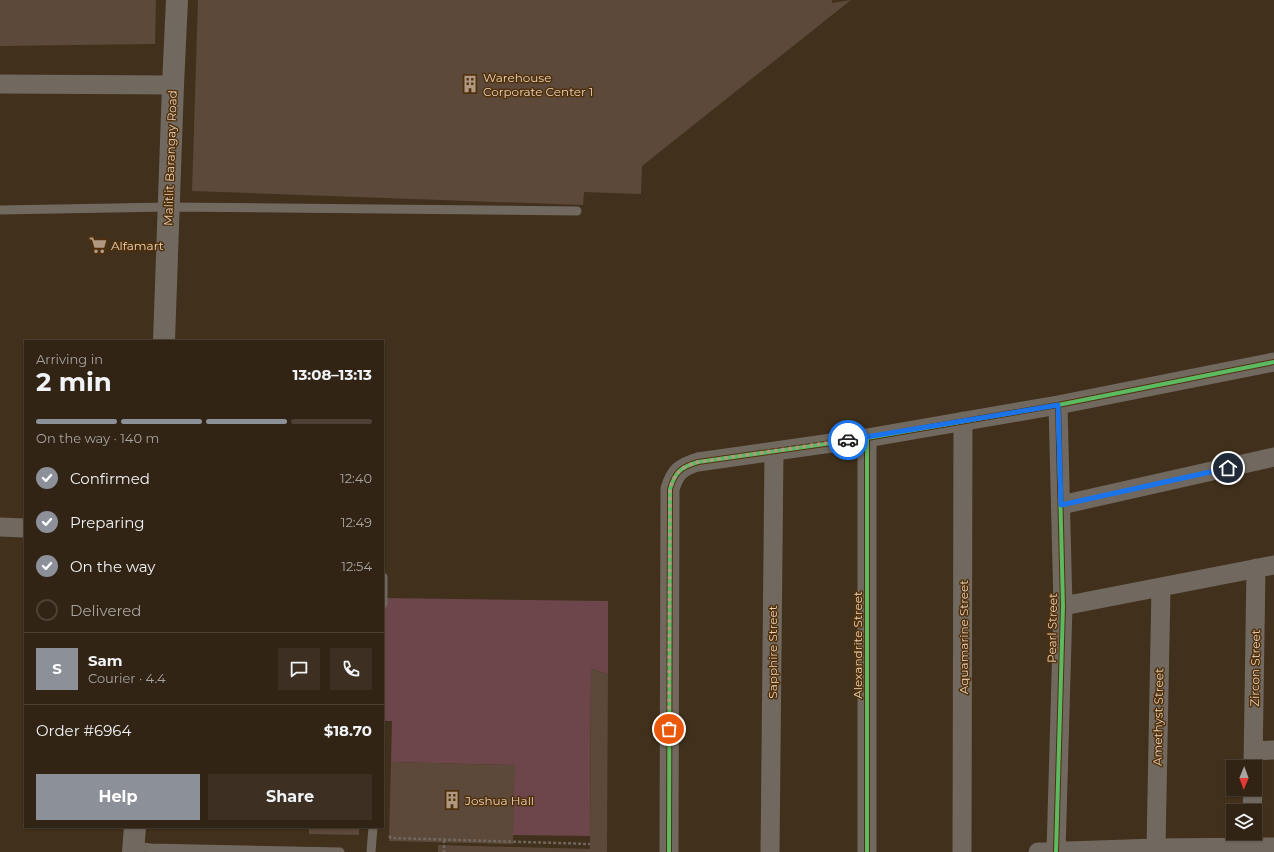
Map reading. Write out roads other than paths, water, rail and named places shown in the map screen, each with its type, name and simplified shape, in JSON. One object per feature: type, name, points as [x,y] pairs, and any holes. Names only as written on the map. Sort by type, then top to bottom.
[{"type":"street","name":"Malitlit Barangay Road","points":[[164,340],[177,0]]},
{"type":"street","points":[[0,84],[173,85]]},
{"type":"street","points":[[669,852],[670,489],[673,478],[680,470],[687,465],[698,462],[867,438],[1058,405],[1274,362]]},
{"type":"street","name":"Pearl Street","points":[[1050,852],[1063,606],[1058,405]]},
{"type":"street","name":"Aquamarine Street","points":[[962,852],[963,421]]},
{"type":"street","name":"Alexandrite Street","points":[[867,438],[867,852]]},
{"type":"street","name":"Sapphire Street","points":[[770,852],[774,452]]},
{"type":"street","points":[[1061,505],[1274,457]]},
{"type":"street","points":[[0,527],[24,528]]},
{"type":"street","points":[[1063,606],[1265,566]]},
{"type":"street","name":"Zircon Street","points":[[1253,759],[1265,566]]},
{"type":"street","name":"Amethyst Street","points":[[1156,848],[1161,587]]},
{"type":"street","points":[[1253,759],[1274,750]]},
{"type":"street","points":[[1050,852],[1156,848],[1252,840],[1274,847]]},
{"type":"lane","points":[[0,210],[169,207],[577,211]]},
{"type":"lane","points":[[371,852],[373,828]]},
{"type":"lane","points":[[134,842],[151,848],[340,852]]},
{"type":"place","name":"Warehouse Corporate Center 1","points":[[470,84]]},
{"type":"place","name":"Alfamart","points":[[98,245]]},
{"type":"place","name":"Joshua Hall","points":[[452,800]]}]
